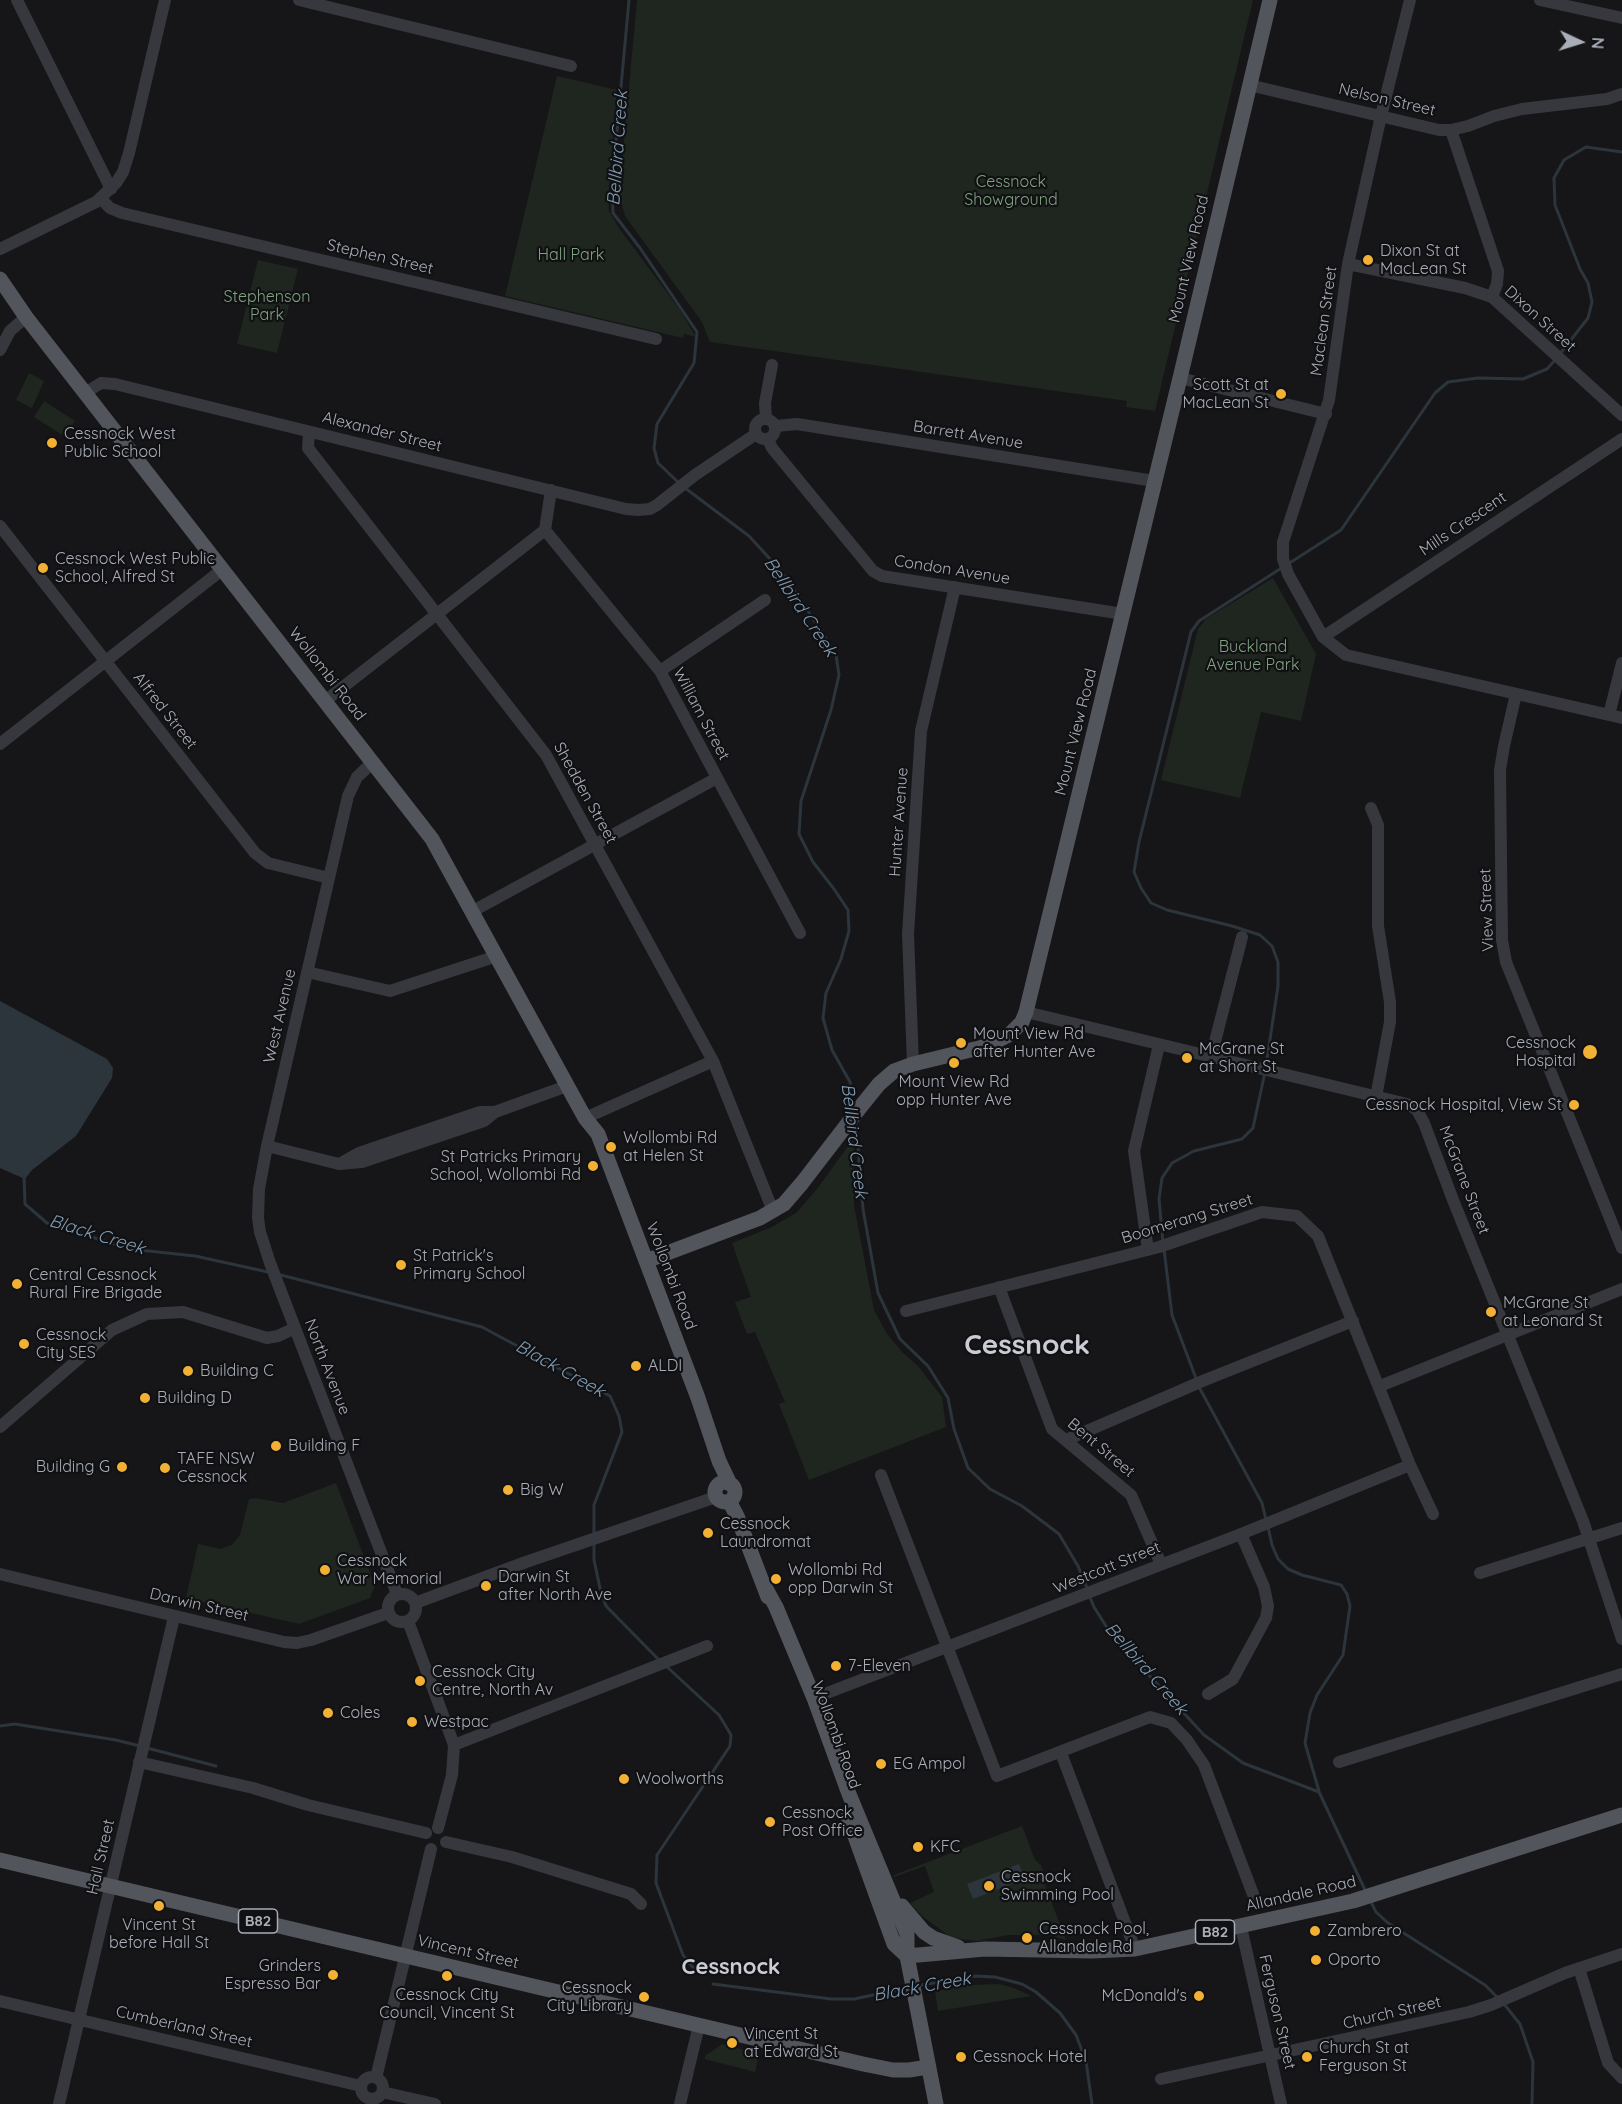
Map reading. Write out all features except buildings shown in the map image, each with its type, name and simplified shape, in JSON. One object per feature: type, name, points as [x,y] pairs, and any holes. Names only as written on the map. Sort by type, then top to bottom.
[{"type":"main road","name":"Mount View Road","points":[[646,1261],[773,1211],[797,1190],[849,1120],[887,1076],[913,1064],[997,1042],[1016,1028],[1026,1012],[1270,0]]},
{"type":"main road","name":"Wollombi Road","points":[[0,279],[26,317],[432,839],[585,1118],[598,1134],[698,1398],[719,1461],[723,1492]]},
{"type":"main road","name":"Wollombi Road","points":[[585,1118],[588,1138],[654,1304],[723,1492],[737,1516],[765,1587],[771,1609],[894,1944],[907,1956]]},
{"type":"main road","points":[[624,1228],[631,1235],[639,1256],[646,1261],[645,1270],[653,1293],[654,1304]]},
{"type":"main road","name":"Wollombi Road","points":[[765,1587],[776,1607],[814,1698],[849,1794],[909,1938],[907,1956]]},
{"type":"main road","points":[[797,1680],[814,1698],[811,1706],[812,1722]]},
{"type":"main road","name":"Allandale Road","points":[[907,1956],[985,1949],[1083,1951],[1135,1949],[1353,1901],[1622,1815]]},
{"type":"main road","name":"Vincent Street","points":[[0,1860],[893,2070],[928,2067]]},
{"type":"main road","points":[[887,1884],[919,1928],[933,1938],[956,1947],[985,1949]]},
{"type":"main road","points":[[907,1956],[936,2104]]},
{"type":"street","points":[[17,0],[111,189]]},
{"type":"street","points":[[0,249],[101,199],[120,178],[127,159],[165,0]]},
{"type":"street","points":[[299,0],[571,66]]},
{"type":"street","name":"Maclean Street","points":[[1323,637],[1288,574],[1283,559],[1283,542],[1326,414],[1332,387],[1348,264],[1410,0]]},
{"type":"street","points":[[1540,0],[1622,18]]},
{"type":"street","name":"Nelson Street","points":[[1249,85],[1439,130],[1468,126],[1522,109],[1607,99],[1622,94]]},
{"type":"street","points":[[1451,130],[1497,271],[1497,284],[1492,297]]},
{"type":"street","name":"Stephen Street","points":[[101,199],[110,208],[122,213],[656,339]]},
{"type":"street","name":"Dixon Street","points":[[1348,264],[1465,288],[1492,297],[1622,415]]},
{"type":"street","points":[[0,350],[10,331],[26,317]]},
{"type":"street","points":[[771,422],[757,423],[755,429],[763,437],[773,435],[771,422],[765,404],[772,365]]},
{"type":"street","points":[[1180,378],[1326,414]]},
{"type":"street","name":"Alexander Street","points":[[85,393],[101,383],[116,384],[638,510],[657,506],[695,475],[753,436],[763,437]]},
{"type":"street","name":"Barrett Avenue","points":[[771,422],[797,424],[1154,481]]},
{"type":"street","name":"Shedden Street","points":[[309,432],[308,448],[546,755],[712,1061],[773,1211]]},
{"type":"street","name":"Condon Avenue","points":[[763,437],[873,571],[882,576],[1123,614]]},
{"type":"street","name":"Mills Crescent","points":[[1323,637],[1622,439]]},
{"type":"street","points":[[325,701],[545,530],[551,490]]},
{"type":"street","name":"Alfred Street","points":[[0,526],[255,853],[268,863],[330,878]]},
{"type":"street","name":"William Street","points":[[545,530],[660,671],[800,933]]},
{"type":"street","points":[[0,744],[223,569]]},
{"type":"street","name":"Hunter Avenue","points":[[913,1064],[908,934],[921,731],[955,587]]},
{"type":"street","points":[[660,671],[765,600]]},
{"type":"street","points":[[1323,637],[1334,648],[1346,655],[1622,718]]},
{"type":"street","points":[[1608,715],[1622,663]]},
{"type":"street","name":"View Street","points":[[1516,694],[1500,770],[1502,940],[1506,962],[1622,1248]]},
{"type":"street","name":"West Avenue","points":[[279,1286],[260,1232],[259,1189],[307,972],[351,789],[357,777],[373,762]]},
{"type":"street","points":[[473,911],[717,778]]},
{"type":"street","points":[[1371,807],[1378,825],[1378,926],[1390,1002],[1390,1022],[1376,1096]]},
{"type":"street","points":[[1211,1057],[1242,937]]},
{"type":"street","points":[[307,972],[390,991],[496,956]]},
{"type":"street","name":"McGrane Street","points":[[1026,1012],[1376,1096],[1410,1105],[1420,1114],[1589,1537],[1622,1639]]},
{"type":"street","points":[[1158,1247],[1134,1151],[1159,1045]]},
{"type":"street","points":[[585,1118],[712,1061]]},
{"type":"street","points":[[267,1146],[339,1164],[362,1162],[484,1121],[495,1112],[567,1086]]},
{"type":"street","name":"Boomerang Street","points":[[906,1311],[1158,1247],[1262,1212],[1297,1216],[1318,1236],[1410,1465],[1433,1514]]},
{"type":"street","name":"North Avenue","points":[[279,1286],[397,1594]]},
{"type":"street","name":"Bent Street","points":[[999,1287],[1052,1429],[1131,1495],[1161,1564]]},
{"type":"street","points":[[1380,1386],[1622,1289]]},
{"type":"street","points":[[0,1426],[112,1330],[147,1314],[183,1312],[267,1338],[278,1336],[295,1328]]},
{"type":"street","points":[[1066,1440],[1205,1380],[1353,1321]]},
{"type":"street","name":"Westcott Street","points":[[814,1698],[1075,1599],[1410,1465]]},
{"type":"street","points":[[881,1475],[997,1776],[1150,1718],[1171,1723],[1187,1740],[1204,1765],[1256,1902]]},
{"type":"street","points":[[415,1603],[723,1492]]},
{"type":"street","points":[[1480,1573],[1622,1527]]},
{"type":"street","points":[[1208,1694],[1233,1679],[1266,1618],[1268,1606],[1264,1587],[1241,1534]]},
{"type":"street","name":"Darwin Street","points":[[0,1574],[284,1642],[297,1643],[311,1640],[388,1613]]},
{"type":"street","points":[[397,1594],[408,1595],[415,1603],[415,1614],[408,1621],[395,1620],[388,1613],[389,1602],[397,1594]]},
{"type":"street","name":"Hall Street","points":[[59,2104],[174,1617]]},
{"type":"street","points":[[408,1621],[454,1745],[452,1775],[438,1828]]},
{"type":"street","points":[[454,1745],[707,1646]]},
{"type":"street","points":[[1339,1762],[1622,1674]]},
{"type":"street","points":[[142,1752],[307,1805],[426,1833]]},
{"type":"street","points":[[1061,1753],[1135,1949]]},
{"type":"street","points":[[431,1828],[438,1828],[445,1833],[446,1842],[440,1849],[431,1849],[424,1842],[426,1833],[431,1828]]},
{"type":"street","points":[[446,1842],[512,1857],[631,1894],[641,1904]]},
{"type":"street","points":[[376,2078],[431,1849]]},
{"type":"street","name":"Ferguson Street","points":[[1241,1927],[1281,2104]]},
{"type":"street","name":"Church Street","points":[[1161,2079],[1469,2013],[1546,1980],[1622,1954]]},
{"type":"street","points":[[1580,1968],[1608,2063],[1622,2078]]},
{"type":"street","name":"Cumberland Street","points":[[0,2001],[361,2086]]},
{"type":"street","points":[[680,2104],[699,2025]]},
{"type":"street","points":[[368,2078],[376,2078],[381,2083],[382,2092],[378,2097],[369,2101],[363,2094],[361,2086],[368,2078]]},
{"type":"street","points":[[382,2092],[435,2104]]},
{"type":"green space","name":"Cessnock Showground","points":[[637,0],[1253,0],[1155,411],[1126,407],[1127,401],[710,342],[702,322],[625,216],[621,202],[620,184]]},
{"type":"green space","name":"Hall Park","points":[[557,76],[617,90],[608,198],[609,211],[680,310],[696,337],[684,334],[683,338],[505,296]]},
{"type":"green space","name":"Stephenson Park","points":[[258,260],[298,269],[277,353],[237,344]]},
{"type":"green space","points":[[29,373],[44,381],[32,408],[16,400]]},
{"type":"green space","points":[[44,401],[75,421],[64,436],[34,417]]},
{"type":"green space","name":"Buckland Avenue Park","points":[[1273,578],[1316,654],[1301,721],[1261,712],[1240,798],[1161,780],[1198,629],[1206,619]]},
{"type":"green space","points":[[854,1138],[854,1205],[874,1310],[887,1334],[918,1366],[942,1397],[946,1427],[809,1480],[779,1404],[785,1402],[755,1332],[747,1334],[735,1302],[751,1297],[732,1243],[772,1227],[796,1213],[817,1189]]},
{"type":"green space","points":[[336,1483],[375,1586],[370,1598],[299,1624],[186,1598],[198,1544],[220,1549],[232,1545],[240,1535],[249,1499],[283,1503]]},
{"type":"green space","name":"Cessnock Swimming Pool","points":[[1022,1826],[1035,1860],[1041,1865],[1043,1880],[1066,1940],[1049,1935],[1008,1935],[977,1941],[952,1938],[922,1916],[910,1903],[934,1892],[925,1866],[894,1877],[894,1875]]},
{"type":"green space","points":[[999,1984],[1031,1996],[938,2011],[935,1991]]},
{"type":"green space","points":[[722,2044],[759,2054],[755,2072],[705,2059],[705,2056]]},
{"type":"shaded area","points":[[0,1001],[107,1059],[113,1068],[112,1078],[76,1136],[32,1170],[25,1179],[0,1168]]},
{"type":"shaded area","points":[[1019,1864],[1025,1879],[973,1899],[967,1884]]},
{"type":"waterway","name":"Bellbird Creek","points":[[629,0],[612,184],[613,213],[640,248],[697,332],[694,363],[657,424],[654,448],[658,463],[680,484]]},
{"type":"waterway","points":[[1559,355],[1588,318],[1592,302],[1588,283],[1580,269],[1555,205],[1554,178],[1564,160],[1586,147],[1622,152]]},
{"type":"waterway","points":[[1288,564],[1341,530],[1435,393],[1448,382],[1478,378],[1523,379],[1547,369],[1555,360]]},
{"type":"waterway","name":"Bellbird Creek","points":[[685,488],[749,536],[781,571],[836,655],[839,675],[831,710],[801,801],[799,834],[813,862],[848,910],[849,931],[841,959],[826,993],[823,1018],[832,1050],[850,1082],[853,1106]]},
{"type":"waterway","points":[[1266,1066],[1278,986],[1278,962],[1272,946],[1260,935],[1167,910],[1151,903],[1134,872],[1139,842],[1191,632],[1199,621],[1283,567]]},
{"type":"waterway","points":[[1163,1243],[1159,1199],[1162,1178],[1172,1163],[1194,1151],[1242,1139],[1253,1128],[1265,1072]]},
{"type":"waterway","name":"Bellbird Creek","points":[[856,1121],[863,1209],[878,1293],[900,1339],[928,1366],[948,1398],[954,1429],[968,1468],[990,1489],[1022,1506],[1059,1534],[1078,1566],[1087,1588]]},
{"type":"waterway","name":"Black Creek","points":[[24,1176],[25,1204],[47,1223],[130,1249],[195,1256],[268,1272]]},
{"type":"waterway","points":[[1164,1249],[1172,1315],[1197,1381]]},
{"type":"waterway","name":"Black Creek","points":[[277,1274],[482,1327],[610,1396],[619,1416],[622,1432],[594,1505],[594,1535]]},
{"type":"waterway","points":[[1199,1387],[1262,1503],[1266,1520]]},
{"type":"waterway","points":[[1268,1527],[1278,1559],[1288,1569],[1341,1585],[1347,1594],[1350,1606],[1343,1655],[1317,1695],[1310,1713],[1305,1743],[1319,1791]]},
{"type":"waterway","name":"Black Creek","points":[[594,1542],[594,1560],[606,1606],[660,1661]]},
{"type":"waterway","name":"Bellbird Creek","points":[[1089,1595],[1111,1634],[1204,1735],[1243,1763],[1319,1792],[1366,1892]]},
{"type":"waterway","name":"Black Creek","points":[[665,1665],[719,1715],[731,1735],[730,1746],[657,1855],[656,1883],[683,1955],[695,1970]]},
{"type":"waterway","points":[[0,1726],[15,1724],[140,1746]]},
{"type":"waterway","points":[[147,1748],[216,1766]]},
{"type":"waterway","name":"Bellbird Creek","points":[[1370,1900],[1376,1912],[1388,1923],[1485,1985],[1499,1999]]},
{"type":"waterway","name":"Black Creek","points":[[916,1986],[974,1976],[995,1977],[1022,1984],[1036,1992],[1060,2013],[1076,2035],[1086,2061],[1092,2104]]},
{"type":"waterway","name":"Black Creek","points":[[713,1984],[831,1999],[854,1999],[907,1988]]},
{"type":"waterway","name":"Bellbird Creek","points":[[1504,2004],[1520,2024],[1533,2062],[1532,2104]]},
{"type":"place","name":"Dixon St at MacLean St","points":[[1368,260]]},
{"type":"place","name":"Scott St at MacLean St","points":[[1281,394]]},
{"type":"place","name":"Cessnock West Public School","points":[[52,443]]},
{"type":"place","name":"Cessnock West Public School, Alfred St","points":[[43,568]]},
{"type":"place","name":"Mount View Rd after Hunter Ave","points":[[961,1043]]},
{"type":"place","name":"Cessnock Hospital","points":[[1590,1052]]},
{"type":"place","name":"McGrane St at Short St","points":[[1187,1058]]},
{"type":"place","name":"Mount View Rd opp Hunter Ave","points":[[954,1063]]},
{"type":"place","name":"Cessnock Hospital, View St","points":[[1574,1105]]},
{"type":"place","name":"Wollombi Rd at Helen St","points":[[611,1147]]},
{"type":"place","name":"St Patricks Primary School, Wollombi Rd","points":[[593,1166]]},
{"type":"place","name":"St Patrick's Primary School","points":[[401,1265]]},
{"type":"place","name":"Central Cessnock Rural Fire Brigade","points":[[17,1284]]},
{"type":"place","name":"McGrane St at Leonard St","points":[[1491,1312]]},
{"type":"place","name":"Cessnock City SES","points":[[24,1344]]},
{"type":"place","name":"ALDI","points":[[636,1366]]},
{"type":"place","name":"Building C","points":[[188,1371]]},
{"type":"place","name":"Building D","points":[[145,1398]]},
{"type":"place","name":"Building F","points":[[276,1446]]},
{"type":"place","name":"Building G","points":[[122,1467]]},
{"type":"place","name":"TAFE NSW Cessnock","points":[[165,1468]]},
{"type":"place","name":"Big W","points":[[508,1490]]},
{"type":"place","name":"Cessnock Laundromat","points":[[708,1533]]},
{"type":"place","name":"Cessnock War Memorial","points":[[325,1570]]},
{"type":"place","name":"Wollombi Rd opp Darwin St","points":[[776,1579]]},
{"type":"place","name":"Darwin St after North Ave","points":[[486,1586]]},
{"type":"place","name":"7-Eleven","points":[[836,1666]]},
{"type":"place","name":"Cessnock City Centre, North Av","points":[[420,1681]]},
{"type":"place","name":"Coles","points":[[328,1713]]},
{"type":"place","name":"Westpac","points":[[412,1722]]},
{"type":"place","name":"EG Ampol","points":[[881,1764]]},
{"type":"place","name":"Woolworths","points":[[624,1779]]},
{"type":"place","name":"Cessnock Post Office","points":[[770,1822]]},
{"type":"place","name":"KFC","points":[[918,1847]]},
{"type":"place","name":"Cessnock Swimming Pool","points":[[989,1886]]},
{"type":"place","name":"Vincent St before Hall St","points":[[159,1906]]},
{"type":"place","name":"Zambrero","points":[[1315,1931]]},
{"type":"place","name":"Cessnock Pool, Allandale Rd","points":[[1027,1938]]},
{"type":"place","name":"Oporto","points":[[1316,1960]]},
{"type":"place","name":"Grinders Espresso Bar","points":[[333,1975]]},
{"type":"place","name":"Cessnock City Council, Vincent St","points":[[447,1976]]},
{"type":"place","name":"McDonald's","points":[[1199,1996]]},
{"type":"place","name":"Cessnock City Library","points":[[644,1997]]},
{"type":"place","name":"Vincent St at Edward St","points":[[732,2043]]},
{"type":"place","name":"Cessnock Hotel","points":[[961,2057]]},
{"type":"place","name":"Church St at Ferguson St","points":[[1307,2057]]},
{"type":"district","name":"Cessnock","points":[[1027,1346]]},
{"type":"district","name":"Cessnock","points":[[731,1967]]}]
